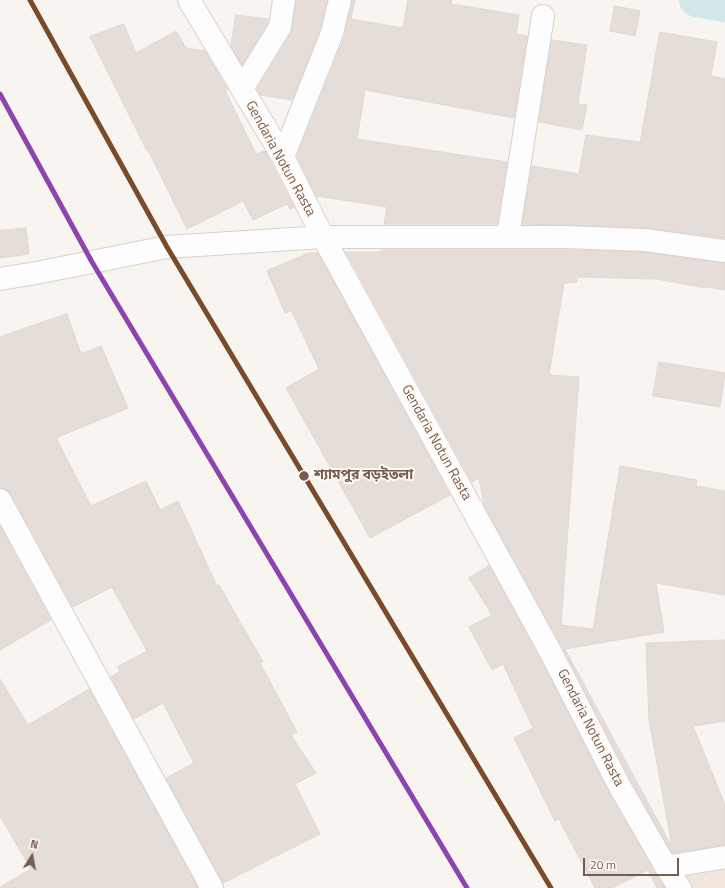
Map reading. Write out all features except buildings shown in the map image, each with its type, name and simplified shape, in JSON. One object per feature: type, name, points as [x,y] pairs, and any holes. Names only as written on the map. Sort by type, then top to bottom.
[{"type":"main road","name":"Gendaria Notun Rasta","points":[[189,0],[283,157],[323,237],[488,536],[620,788],[666,867],[680,888]]},
{"type":"main road","points":[[242,89],[280,27],[284,0]]},
{"type":"main road","points":[[283,157],[332,33],[340,0]]},
{"type":"main road","points":[[508,236],[543,16]]},
{"type":"main road","points":[[0,279],[167,246],[323,237],[508,236],[645,240],[725,252]]},
{"type":"main road","points":[[0,500],[212,888]]},
{"type":"main road","points":[[666,867],[725,857]]},
{"type":"shaded area","points":[[725,853],[725,888],[692,888],[675,859]]},
{"type":"waterway","points":[[696,0],[725,5]]},
{"type":"transit line","points":[[30,0],[167,247],[551,888]]},
{"type":"transit line","points":[[0,94],[92,262],[467,888]]},
{"type":"place","name":"শ্যামপুর বড়ইতলা","points":[[304,476]]}]
